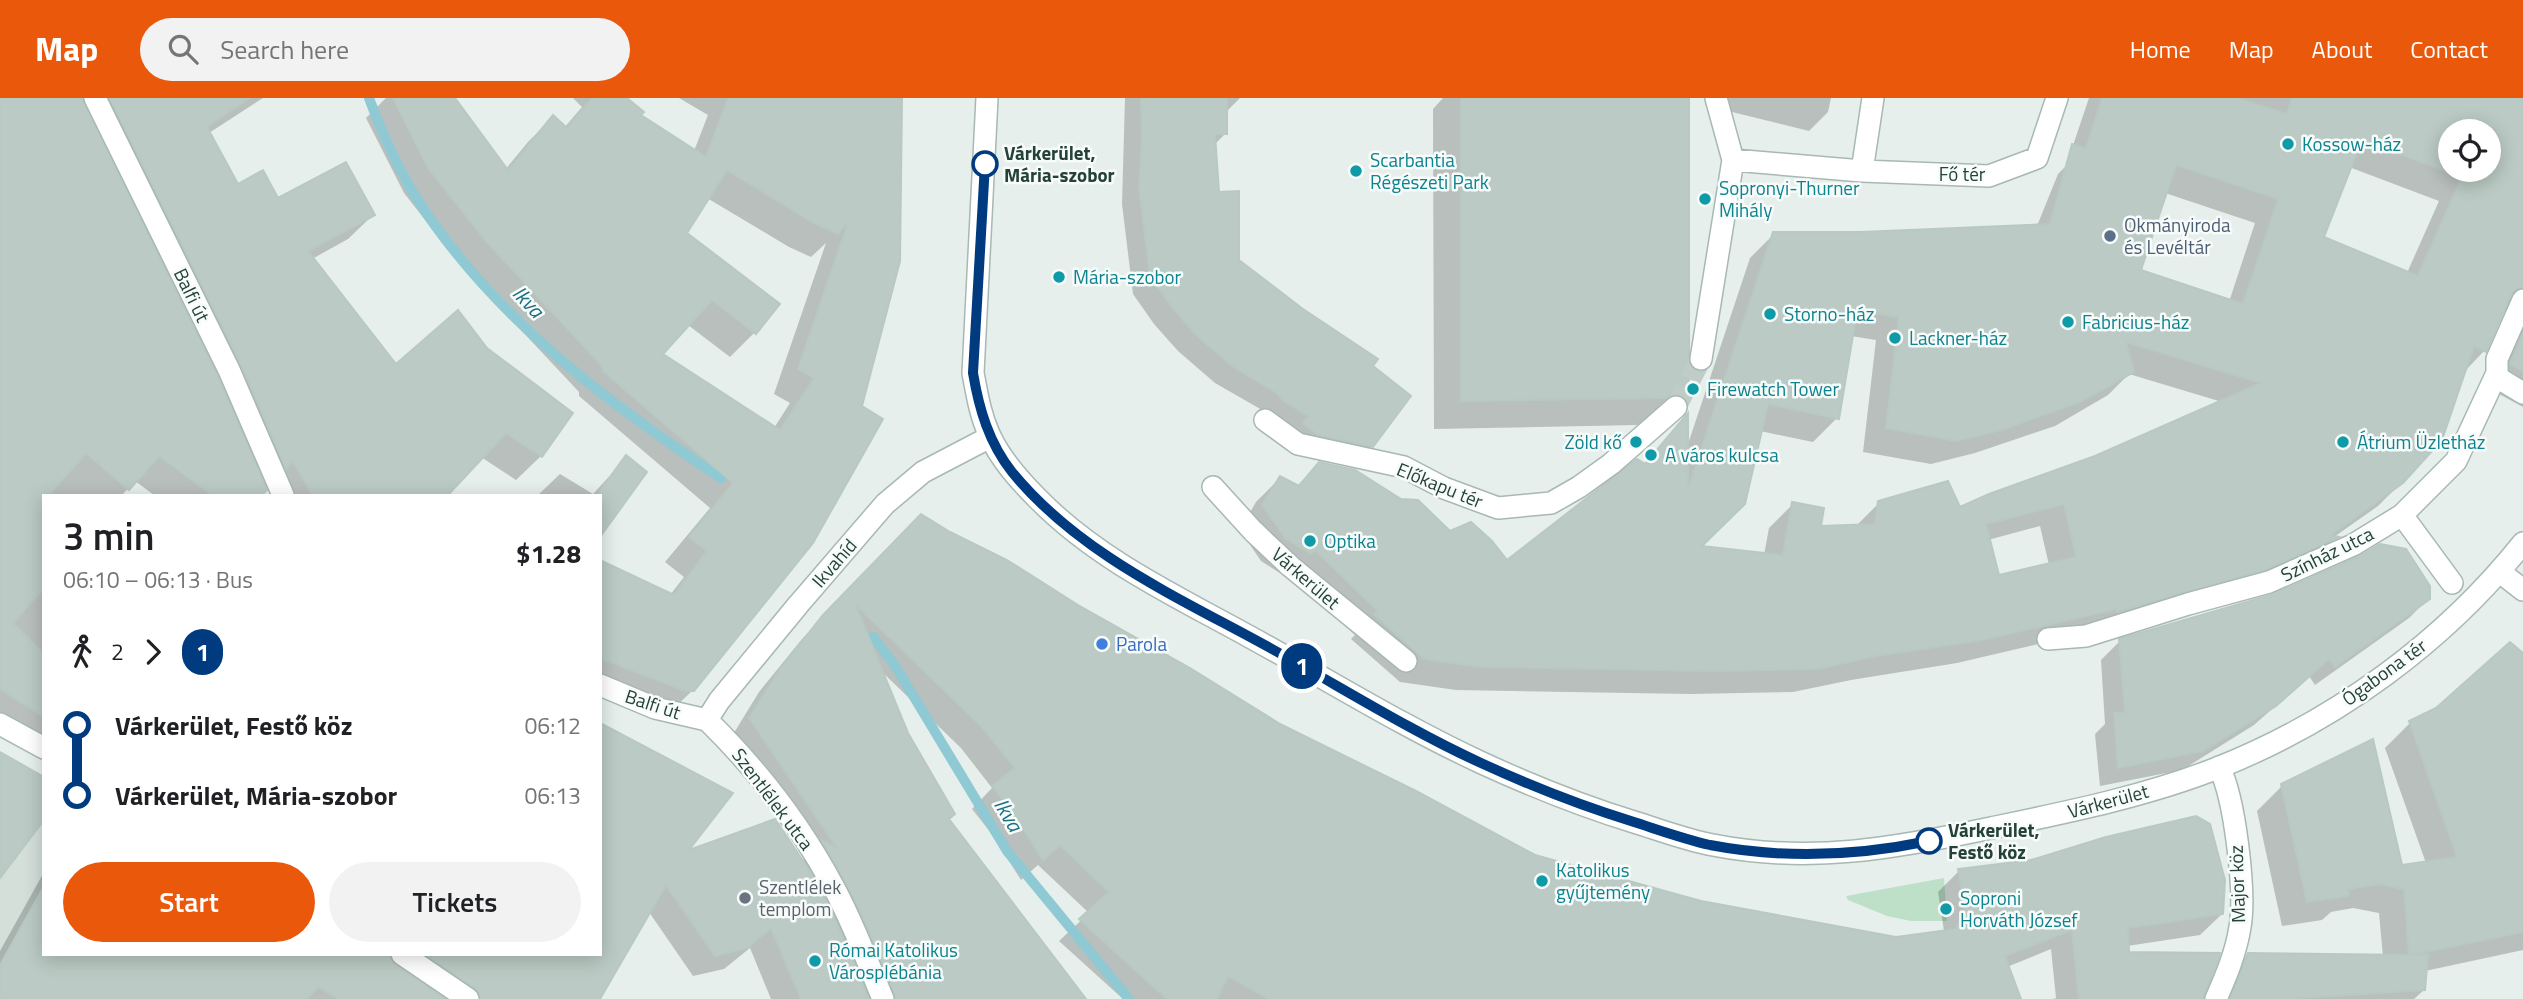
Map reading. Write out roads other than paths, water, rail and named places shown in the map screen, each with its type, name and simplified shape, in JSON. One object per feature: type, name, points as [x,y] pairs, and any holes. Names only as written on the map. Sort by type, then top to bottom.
[{"type":"street","name":"Balfi út","points":[[95,98],[229,370],[283,494]]},
{"type":"street","name":"Várkerület","points":[[987,98],[973,373],[978,403],[990,437],[1011,471],[1051,513],[1105,556],[1383,712],[1479,762],[1576,804],[1687,839],[1750,851],[1795,855],[1845,853],[1903,846],[2069,812],[2218,767]]},
{"type":"street","points":[[1701,359],[1733,159],[1716,98]]},
{"type":"street","points":[[1862,171],[1873,98]]},
{"type":"street","name":"Fő tér","points":[[1733,159],[1862,171],[1989,176],[2037,158],[2057,98]]},
{"type":"street","name":"Színház utca","points":[[2048,639],[2086,636],[2269,582],[2353,545],[2402,515],[2456,461],[2497,373],[2497,359],[2523,300]]},
{"type":"street","points":[[2497,373],[2500,379],[2523,393]]},
{"type":"street","name":"Előkapu tér","points":[[1265,420],[1298,444],[1404,467],[1444,488],[1498,508],[1550,503],[1579,487],[1620,457],[1676,407]]},
{"type":"street","name":"Ikvahíd","points":[[707,720],[719,701],[798,605],[885,504],[923,472],[990,437]]},
{"type":"street","name":"Várkerület","points":[[1213,488],[1290,566],[1406,661]]},
{"type":"street","points":[[2402,515],[2452,583]]},
{"type":"street","name":"Ógabona tér","points":[[2218,767],[2270,744],[2357,696],[2414,653],[2500,572],[2523,542]]},
{"type":"street","points":[[2500,572],[2523,590]]},
{"type":"street","name":"Balfi út","points":[[602,686],[655,708],[707,720]]},
{"type":"street","name":"Szentlélek utca","points":[[707,720],[731,743],[814,850],[849,919],[883,999]]},
{"type":"street","points":[[0,724],[42,747]]},
{"type":"street","name":"Major köz","points":[[2216,999],[2231,965],[2241,925],[2240,860],[2226,784],[2218,767]]},
{"type":"street","points":[[405,956],[468,999]]},
{"type":"waterway","name":"Ikva","points":[[369,98],[390,150],[417,199],[480,281],[516,319],[594,387],[721,478]]},
{"type":"waterway","name":"Ikva","points":[[873,637],[894,664],[1007,851],[1129,999]]},
{"type":"tunnel","points":[[1676,407],[1701,359]]},
{"type":"place","name":"Kossow-ház","points":[[2288,144]]},
{"type":"place","name":"Várkerület, Mária-szobor","points":[[985,164]]},
{"type":"place","name":"Scarbantia Régészeti Park","points":[[1356,171]]},
{"type":"place","name":"Sopronyi-Thurner Mihály","points":[[1705,199]]},
{"type":"place","name":"Okmányiroda és Levéltár","points":[[2110,236]]},
{"type":"place","name":"Mária-szobor","points":[[1059,277]]},
{"type":"place","name":"Storno-ház","points":[[1770,314]]},
{"type":"place","name":"Fabricius-ház","points":[[2068,322]]},
{"type":"place","name":"Lackner-ház","points":[[1895,338]]},
{"type":"place","name":"Firewatch Tower","points":[[1693,389]]},
{"type":"place","name":"Zöld kő","points":[[1636,442]]},
{"type":"place","name":"Átrium Üzletház","points":[[2343,442]]},
{"type":"place","name":"A város kulcsa","points":[[1651,455]]},
{"type":"place","name":"Optika","points":[[1310,541]]},
{"type":"place","name":"Parola","points":[[1102,644]]},
{"type":"place","name":"Várkerület, Festő köz","points":[[1929,841]]},
{"type":"place","name":"Katolikus gyűjtemény","points":[[1542,881]]},
{"type":"place","name":"Szentlélek templom","points":[[745,898]]},
{"type":"place","name":"Soproni Horváth József","points":[[1946,909]]},
{"type":"place","name":"Római Katolikus Városplébánia","points":[[815,961]]}]
